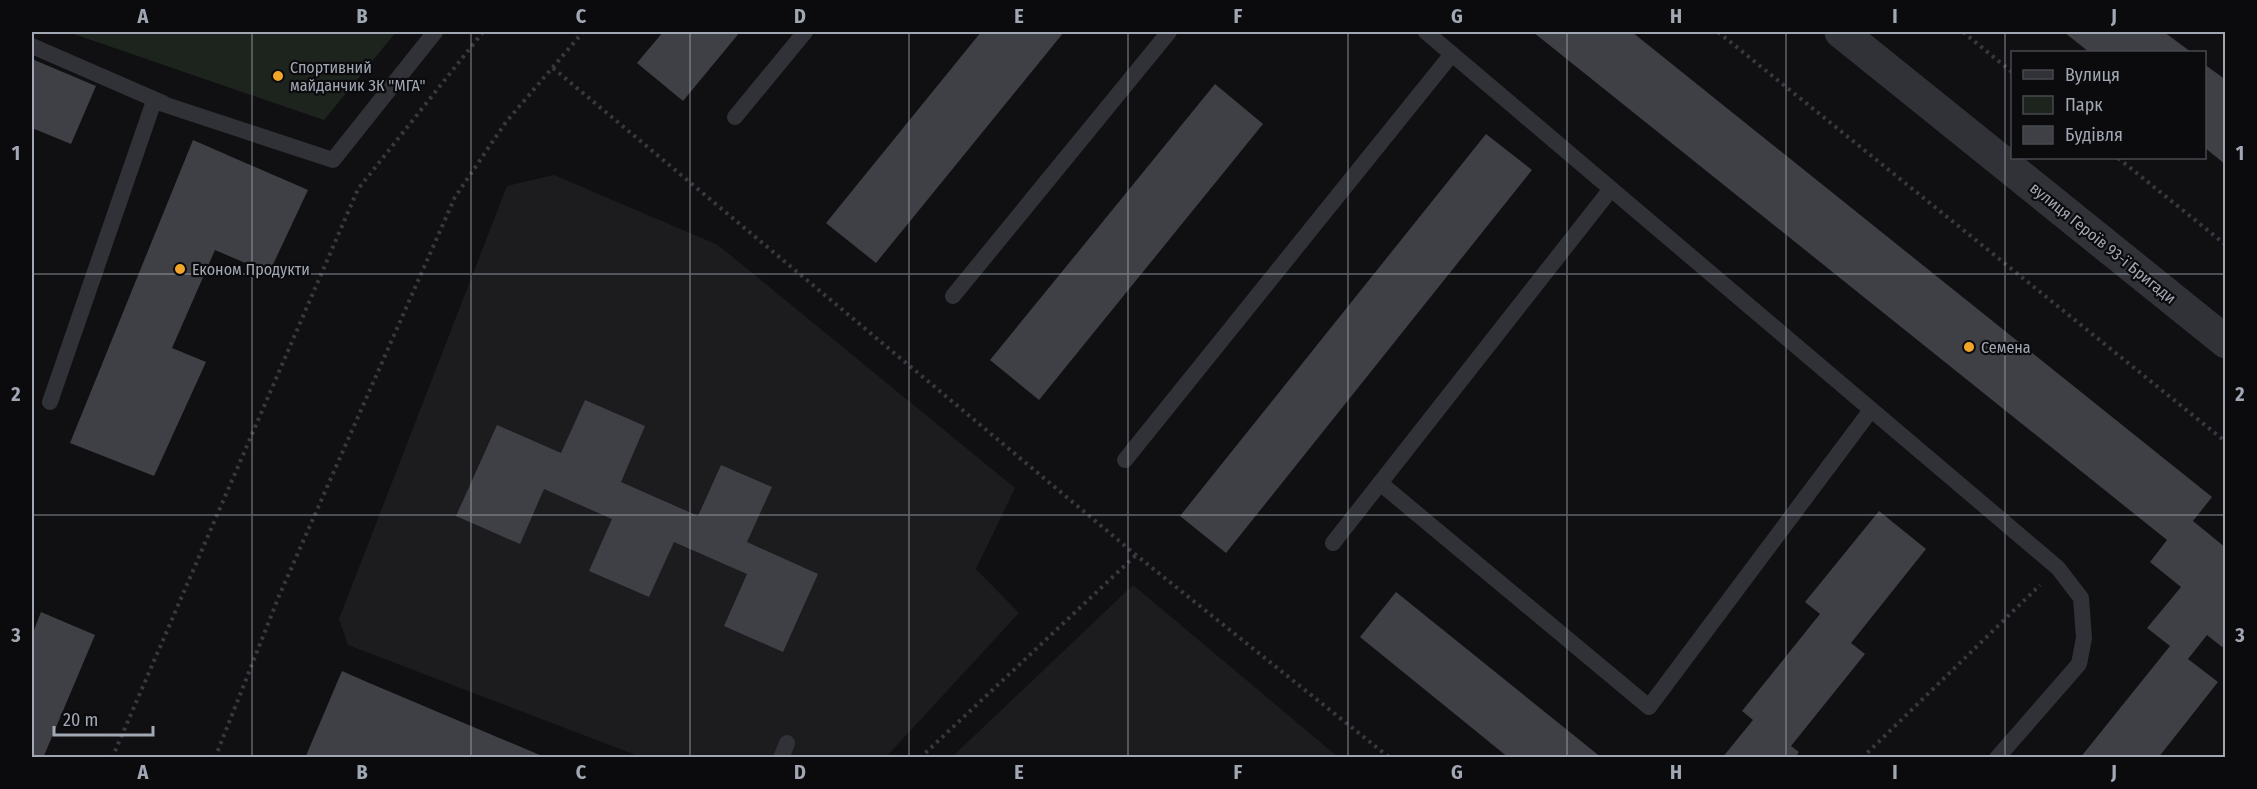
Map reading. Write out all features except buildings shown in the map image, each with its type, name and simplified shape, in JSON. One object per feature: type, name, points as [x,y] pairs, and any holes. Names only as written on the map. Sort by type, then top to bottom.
[{"type":"street","name":"вулиця Героїв 93-ї Бригади","points":[[1841,32],[2226,342]]},
{"type":"lane","points":[[50,402],[154,101],[333,160],[435,32]]},
{"type":"lane","points":[[735,117],[805,32]]},
{"type":"lane","points":[[953,296],[1169,32]]},
{"type":"lane","points":[[1426,32],[2058,568],[2082,598],[2084,638],[2079,664],[1997,758]]},
{"type":"lane","points":[[32,46],[168,105]]},
{"type":"lane","points":[[1125,460],[1452,54]]},
{"type":"lane","points":[[1333,543],[1611,189]]},
{"type":"lane","points":[[1380,483],[1649,707],[1872,410]]},
{"type":"path","points":[[112,758],[358,189],[483,32]]},
{"type":"path","points":[[215,758],[279,596],[455,196],[506,122],[583,32]]},
{"type":"path","points":[[1718,32],[2226,442]]},
{"type":"path","points":[[1963,32],[2011,70]]},
{"type":"path","points":[[553,68],[1136,555],[1390,758]]},
{"type":"path","points":[[2119,159],[2226,245]]},
{"type":"path","points":[[920,758],[1136,555]]},
{"type":"path","points":[[1862,758],[2058,568]]},
{"type":"shaded area","points":[[554,175],[718,245],[1015,488],[976,569],[1019,613],[886,757],[641,757],[348,645],[339,619],[507,186]]},
{"type":"shaded area","points":[[1133,585],[1338,757],[952,757]]},
{"type":"green space","name":"Спортивний майданчик ЗК \"МГА\"","points":[[68,32],[396,32],[324,120]]},
{"type":"place","name":"Спортивний майданчик ЗК \"МГА\"","points":[[278,76]]},
{"type":"place","name":"Економ Продукти","points":[[180,269]]},
{"type":"place","name":"Семена","points":[[1969,347]]}]
